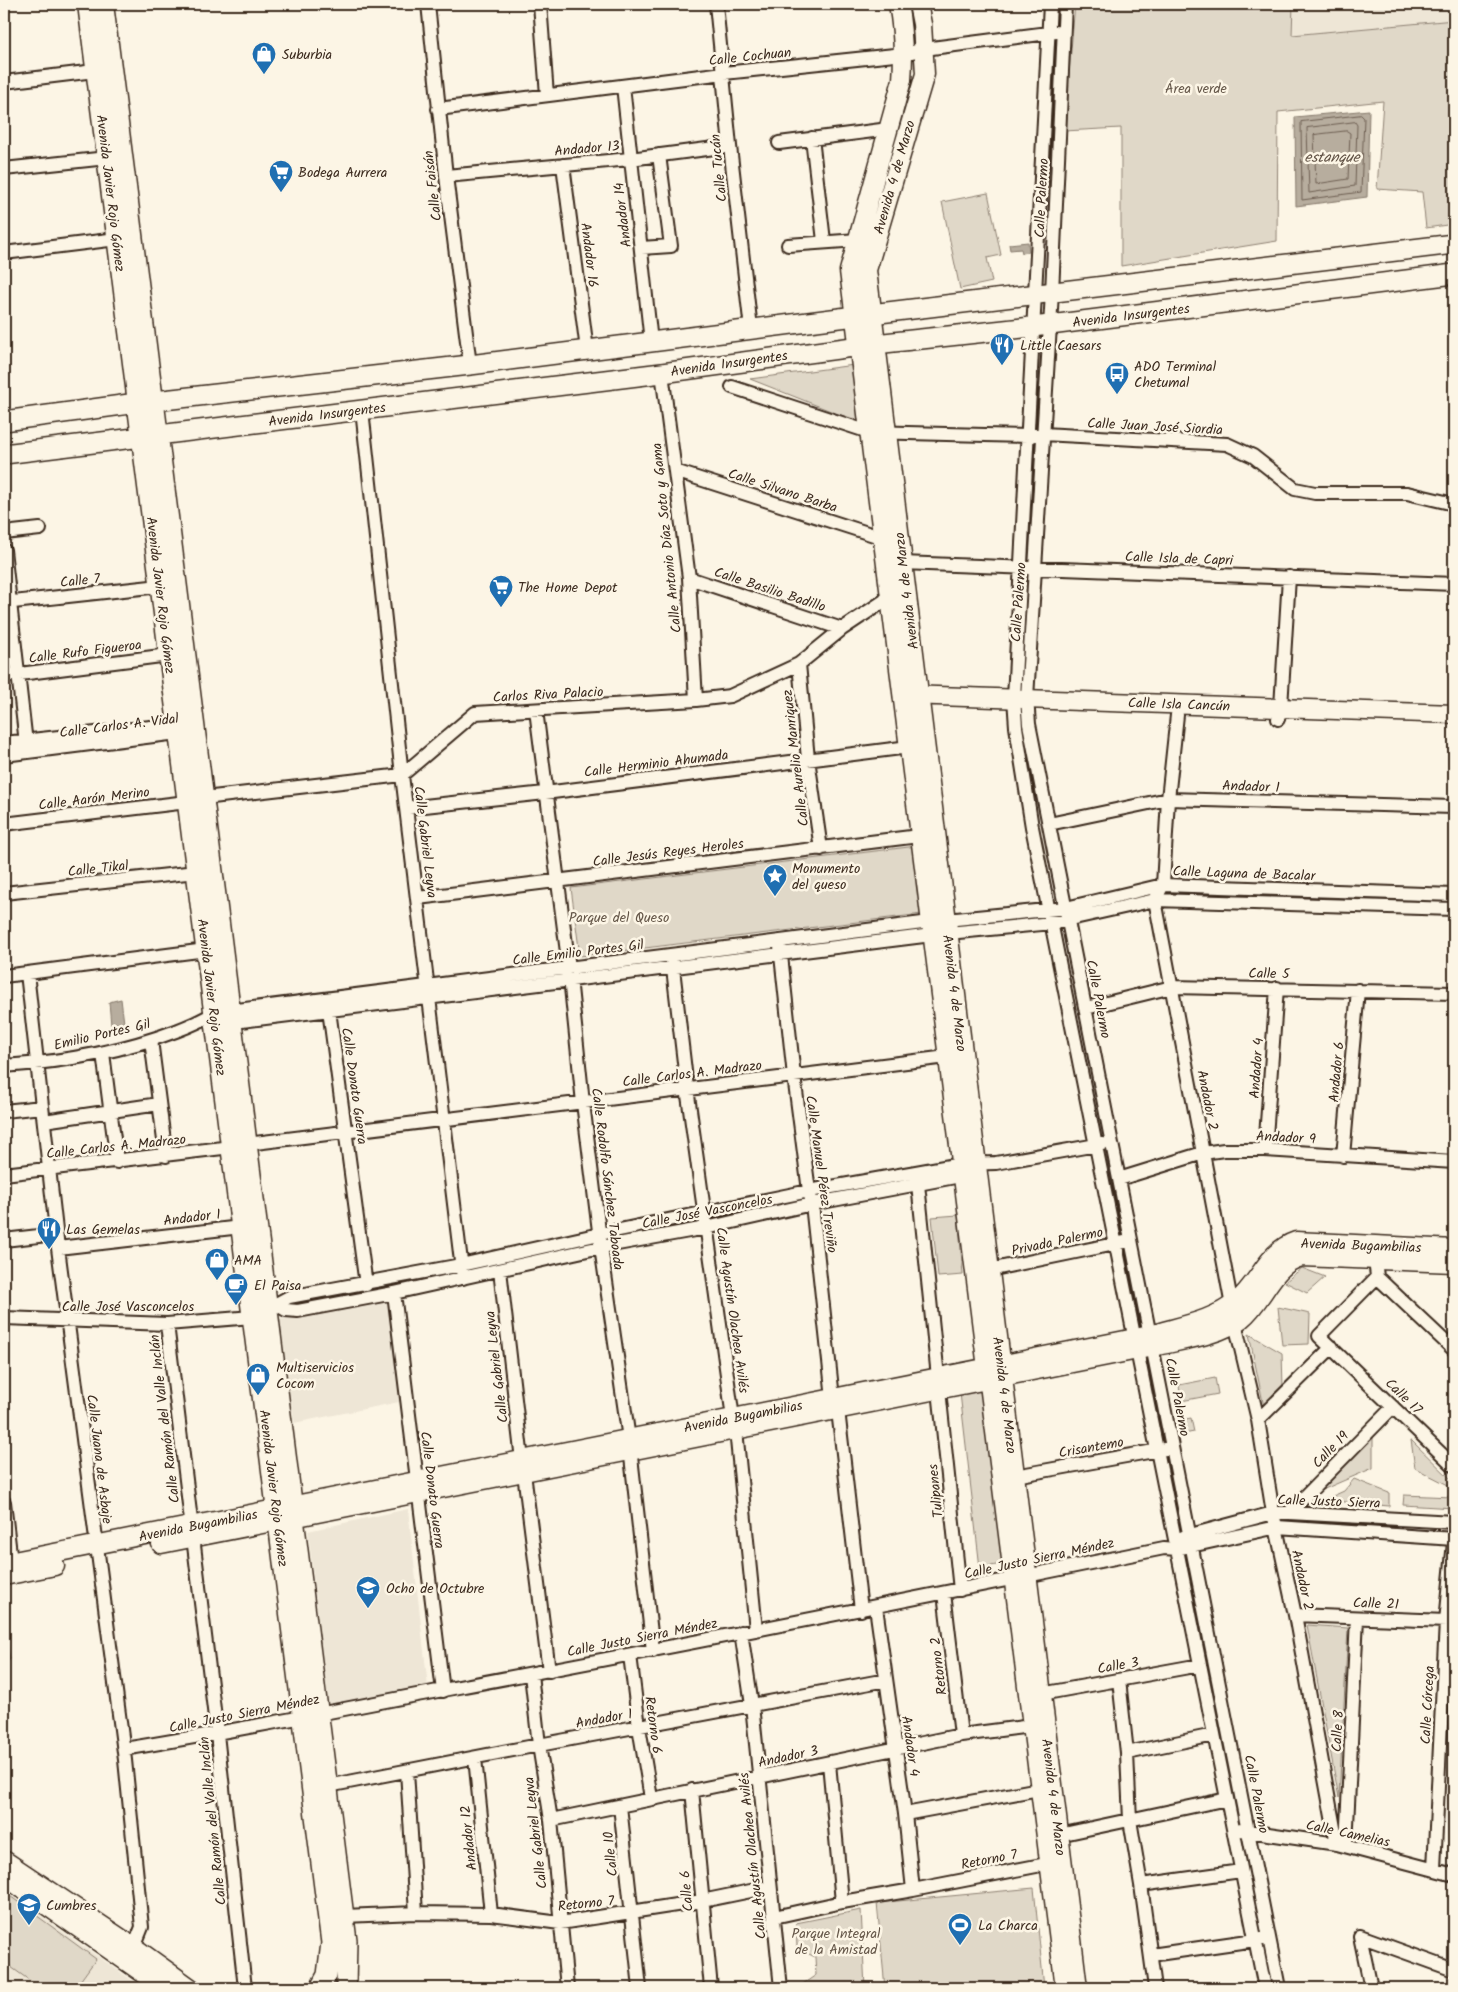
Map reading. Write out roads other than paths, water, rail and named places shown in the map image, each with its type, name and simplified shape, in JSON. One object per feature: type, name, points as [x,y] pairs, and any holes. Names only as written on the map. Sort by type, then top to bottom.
[{"type":"main road","name":"Avenida Javier Rojo Gómez","points":[[87,4],[104,70],[145,402]]},
{"type":"main road","name":"Avenida Javier Rojo Gómez","points":[[104,4],[106,158],[117,239],[150,435],[184,729]]},
{"type":"main road","name":"Avenida 4 de Marzo","points":[[898,4],[904,54],[902,80],[890,129],[849,271],[863,315],[1020,1577],[1041,1694],[1059,1835],[1055,1862],[1065,1988]]},
{"type":"main road","name":"Avenida 4 de Marzo","points":[[863,315],[867,270],[925,74],[918,4]]},
{"type":"main road","points":[[4,421],[145,402],[470,365],[863,315],[1454,244]]},
{"type":"main road","name":"Avenida Insurgentes","points":[[4,454],[662,373],[867,345],[1042,326],[1454,274]]},
{"type":"main road","points":[[678,338],[682,370]]},
{"type":"main road","name":"Avenida Javier Rojo Gómez","points":[[150,435],[160,586],[169,655],[196,800],[219,1018]]},
{"type":"main road","name":"Avenida 4 de Marzo","points":[[891,538],[902,564],[898,595]]},
{"type":"main road","name":"Avenida 4 de Marzo","points":[[911,700],[909,747],[928,835]]},
{"type":"main road","name":"Calle Isla Cancún","points":[[911,700],[1280,713],[1454,726]]},
{"type":"main road","name":"Calle Isla Cancún","points":[[1021,703],[1177,715],[1280,713],[1454,714]]},
{"type":"main road","name":"Avenida Javier Rojo Gómez","points":[[196,800],[196,872],[206,950],[239,1145],[272,1304],[285,1514]]},
{"type":"main road","name":"Avenida Javier Rojo Gómez","points":[[239,1145],[241,1227],[252,1318],[285,1514],[346,1988]]},
{"type":"main road","name":"Avenida 4 de Marzo","points":[[969,1169],[989,1270],[994,1372],[1015,1476],[1020,1577],[1039,1789],[1055,1862],[1078,1988]]},
{"type":"main road","name":"Avenida Bugambilias","points":[[1144,1342],[1217,1315],[1232,1306],[1240,1299],[1275,1254],[1288,1244],[1296,1241],[1447,1256]]},
{"type":"main road","name":"Avenida Bugambilias","points":[[6,1567],[285,1514],[1144,1342],[1221,1330],[1235,1323],[1249,1311],[1281,1268],[1294,1259],[1310,1256],[1375,1258],[1447,1256]]},
{"type":"main road","name":"Avenida Javier Rojo Gómez","points":[[311,1716],[328,1786],[344,1916],[339,1942],[320,1988]]},
{"type":"main road","points":[[4,1860],[191,1988]]},
{"type":"main road","points":[[4,1876],[164,1988]]},
{"type":"street","name":"Calle Faisán","points":[[428,4],[438,110],[470,365]]},
{"type":"street","points":[[540,4],[548,95]]},
{"type":"street","name":"Calle Tucán","points":[[716,4],[730,146],[752,329]]},
{"type":"street","name":"Calle Palermo","points":[[1044,294],[1050,4]]},
{"type":"street","name":"Calle Palermo","points":[[1065,4],[1042,326],[1028,436],[1021,567],[1021,703],[1029,724],[1132,1240],[1157,1451],[1265,1988]]},
{"type":"street","name":"Calle Cochuan","points":[[438,110],[724,73],[904,54],[924,49],[1064,31]]},
{"type":"street","points":[[4,82],[104,70]]},
{"type":"street","name":"Andador 14","points":[[622,86],[651,342]]},
{"type":"street","points":[[778,142],[890,129]]},
{"type":"street","points":[[812,138],[824,241]]},
{"type":"street","name":"Andador 13","points":[[446,176],[730,146]]},
{"type":"street","points":[[641,248],[671,246],[659,155]]},
{"type":"street","points":[[4,169],[106,158]]},
{"type":"street","name":"Andador 16","points":[[564,165],[587,350]]},
{"type":"street","points":[[4,253],[117,239]]},
{"type":"street","points":[[788,245],[858,240]]},
{"type":"street","name":"Calle Palermo","points":[[1042,326],[1043,434],[1035,567],[1021,703],[1016,727],[1032,827],[1116,1244],[1173,1448],[1279,1988]]},
{"type":"street","name":"Calle Antonio Díaz Soto y Gama","points":[[662,373],[689,578],[696,700]]},
{"type":"street","name":"Calle Juan José Siordia","points":[[732,387],[878,432],[1028,436],[1043,434],[1227,444],[1253,456],[1295,489],[1315,493],[1407,493],[1454,504]]},
{"type":"street","name":"Calle Gabriel Leyva","points":[[362,410],[402,775],[462,1272]]},
{"type":"street","name":"Calle Silvano Barba","points":[[675,471],[891,538]]},
{"type":"street","points":[[4,533],[40,529]]},
{"type":"street","points":[[4,550],[7,602],[26,746]]},
{"type":"street","name":"Calle Isla de Capri","points":[[902,564],[1035,567],[1454,584]]},
{"type":"street","points":[[1280,713],[1289,577]]},
{"type":"street","name":"Calle Basilio Badillo","points":[[689,578],[842,629]]},
{"type":"street","name":"Calle 7","points":[[7,602],[160,586]]},
{"type":"street","name":"Carlos Riva Palacio","points":[[402,775],[475,713],[696,700],[730,696],[799,664],[842,629],[898,595]]},
{"type":"street","name":"Calle Rufo Figueroa","points":[[4,676],[169,655]]},
{"type":"street","name":"Calle Aurelio Manriquez","points":[[799,664],[808,758],[821,849]]},
{"type":"street","name":"Calle Rodolfo Sánchez Taboada","points":[[536,710],[600,1241],[629,1445],[653,1651]]},
{"type":"street","points":[[1155,900],[1163,885],[1168,799],[1177,715]]},
{"type":"street","name":"Calle Carlos A. Vidal","points":[[4,743],[26,746],[184,729]]},
{"type":"street","name":"Calle Carlos A. Vidal","points":[[4,755],[26,746]]},
{"type":"street","name":"Calle Herminio Ahumada","points":[[406,808],[545,793],[808,758],[909,747]]},
{"type":"street","points":[[196,800],[402,775]]},
{"type":"street","name":"Andador 1","points":[[1049,824],[1168,799],[1454,807]]},
{"type":"street","name":"Calle Aarón Merino","points":[[4,824],[196,800]]},
{"type":"street","name":"Calle Jesús Reyes Heroles","points":[[418,898],[928,835]]},
{"type":"street","name":"Calle Tikal","points":[[4,894],[196,872]]},
{"type":"street","name":"Calle Laguna de Bacalar","points":[[939,928],[1052,924],[1067,914],[1163,885],[1454,895]]},
{"type":"street","name":"Calle Laguna de Bacalar","points":[[939,928],[1049,909],[1067,914],[1155,900],[1454,909]]},
{"type":"street","name":"Andador 2","points":[[1155,900],[1232,1306]]},
{"type":"street","name":"Calle Emilio Portes Gil","points":[[219,1018],[673,961],[780,954],[939,928]]},
{"type":"street","name":"Calle Emilio Portes Gil","points":[[673,961],[780,941],[939,928]]},
{"type":"street","name":"Calle Manuel Pérez Treviño","points":[[780,941],[794,1076],[812,1204],[860,1610]]},
{"type":"street","points":[[4,976],[206,950]]},
{"type":"street","name":"Calle Agustín Olachea Avilés","points":[[673,961],[687,1088],[734,1424],[756,1630]]},
{"type":"street","name":"Calle Juana de Asbaje","points":[[27,973],[56,1234],[124,1749],[142,1927],[134,1948]]},
{"type":"street","name":"Calle 5","points":[[1086,1008],[1172,987],[1454,993]]},
{"type":"street","name":"Andador 4","points":[[1265,1150],[1278,988]]},
{"type":"street","name":"Andador 6","points":[[1344,1156],[1358,990]]},
{"type":"street","name":"Calle Emilio Portes Gil","points":[[219,1018],[329,1010],[429,992]]},
{"type":"street","name":"Calle Donato Guerra","points":[[329,1010],[366,1284]]},
{"type":"street","name":"Emilio Portes Gil","points":[[4,1066],[36,1064],[103,1052],[151,1040],[219,1018]]},
{"type":"street","points":[[151,1040],[166,1156]]},
{"type":"street","points":[[103,1052],[116,1162]]},
{"type":"street","name":"Calle Carlos A. Madrazo","points":[[4,1174],[166,1156],[346,1130],[583,1103],[687,1088],[955,1056]]},
{"type":"street","points":[[44,1121],[159,1104]]},
{"type":"street","points":[[4,1111],[42,1107]]},
{"type":"street","name":"Calle José Vasconcelos","points":[[272,1304],[286,1310],[298,1311],[394,1293],[462,1272],[600,1241],[706,1228],[812,1204],[918,1184],[996,1163],[1112,1142]]},
{"type":"street","name":"Andador 9","points":[[1119,1179],[1203,1153],[1224,1150],[1265,1150],[1454,1162]]},
{"type":"street","name":"Calle José Vasconcelos","points":[[272,1304],[290,1297],[366,1284],[462,1272],[500,1270],[704,1214],[809,1191],[969,1169]]},
{"type":"street","name":"Tulipanes","points":[[918,1184],[960,1590]]},
{"type":"street","name":"Andador 1","points":[[58,1248],[241,1227]]},
{"type":"street","points":[[4,1240],[56,1234]]},
{"type":"street","name":"Privada Palermo","points":[[989,1270],[1132,1240]]},
{"type":"street","points":[[1375,1258],[1377,1277],[1454,1350]]},
{"type":"street","name":"Calle Gabriel Leyva","points":[[500,1270],[549,1671]]},
{"type":"street","name":"Calle 17","points":[[1377,1277],[1319,1336],[1454,1466]]},
{"type":"street","name":"Calle Donato Guerra","points":[[394,1293],[443,1690]]},
{"type":"street","name":"Calle José Vasconcelos","points":[[4,1318],[168,1324],[252,1318]]},
{"type":"street","name":"Andador 2","points":[[1235,1323],[1258,1420],[1273,1514],[1342,1845]]},
{"type":"street","name":"Calle Ramón del Valle Inclán","points":[[168,1324],[245,1988]]},
{"type":"street","points":[[1258,1420],[1332,1347]]},
{"type":"street","name":"Calle 19","points":[[1289,1513],[1393,1407]]},
{"type":"street","name":"Crisantemo","points":[[1015,1476],[1173,1448]]},
{"type":"street","points":[[4,1502],[6,1567]]},
{"type":"street","name":"Calle Justo Sierra","points":[[1176,1544],[1273,1514],[1289,1513],[1454,1522]]},
{"type":"street","name":"Calle Justo Sierra","points":[[1191,1540],[1277,1527],[1454,1540]]},
{"type":"street","name":"Calle Córcega","points":[[1434,1869],[1454,1540]]},
{"type":"street","name":"Calle Justo Sierra Méndez","points":[[124,1749],[217,1734],[653,1651],[960,1590],[1176,1544]]},
{"type":"street","name":"Retorno 2","points":[[944,1593],[962,1735]]},
{"type":"street","name":"Andador 4","points":[[876,1607],[905,1814],[913,1890]]},
{"type":"street","name":"Calle 21","points":[[1295,1615],[1450,1624]]},
{"type":"street","name":"Calle 8","points":[[1342,1845],[1357,1618]]},
{"type":"street","name":"Calle Agustín Olachea Avilés","points":[[741,1632],[752,1705],[781,1988]]},
{"type":"street","name":"Retorno 6","points":[[630,1655],[639,1727],[651,1798]]},
{"type":"street","name":"Calle 3","points":[[1041,1694],[1200,1665]]},
{"type":"street","name":"Calle Gabriel Leyva","points":[[532,1674],[539,1745],[551,1820],[567,1988]]},
{"type":"street","name":"Andador 1","points":[[328,1786],[886,1680]]},
{"type":"street","points":[[1118,1680],[1127,1753],[1130,1820],[1155,1988]]},
{"type":"street","name":"Andador 3","points":[[551,1820],[962,1735],[1032,1726]]},
{"type":"street","points":[[1127,1753],[1214,1735]]},
{"type":"street","name":"Andador 12","points":[[475,1758],[491,1914]]},
{"type":"street","points":[[829,1763],[842,1902]]},
{"type":"street","points":[[407,1771],[416,1913]]},
{"type":"street","points":[[905,1814],[1039,1789]]},
{"type":"street","name":"Calle 6","points":[[692,1790],[711,1988]]},
{"type":"street","points":[[1059,1835],[1227,1799]]},
{"type":"street","name":"Calle 10","points":[[620,1806],[640,1988]]},
{"type":"street","name":"Calle Camelias","points":[[1233,1830],[1248,1829],[1342,1845],[1454,1875]]},
{"type":"street","name":"Retorno 7","points":[[774,1917],[842,1902],[1055,1862]]},
{"type":"street","points":[[1141,1885],[1241,1871]]},
{"type":"street","name":"Retorno 7","points":[[344,1916],[416,1913],[491,1914],[560,1923],[632,1913],[770,1887]]},
{"type":"street","points":[[1371,1988],[1360,1936],[1454,1970]]},
{"type":"street","points":[[1151,1955],[1270,1937]]},
{"type":"water","name":"estanque","points":[[1369,110],[1367,197],[1296,206],[1295,117]]},
{"type":"water","points":[[1028,242],[1029,252],[1022,253],[1021,249],[1010,250],[1009,244]]},
{"type":"water","points":[[121,999],[124,1023],[111,1025],[109,1002]]},
{"type":"place","name":"Suburbia","points":[[264,75]]},
{"type":"place","name":"Bodega Aurrera","points":[[281,193]]},
{"type":"place","name":"Little Caesars","points":[[1002,366]]},
{"type":"place","name":"ADO Terminal Chetumal","points":[[1117,395]]},
{"type":"place","name":"The Home Depot","points":[[501,608]]},
{"type":"place","name":"Monumento del queso","points":[[775,897]]},
{"type":"place","name":"Las Gemelas","points":[[49,1250]]},
{"type":"place","name":"AMA","points":[[217,1281]]},
{"type":"place","name":"El Paisa","points":[[236,1306]]},
{"type":"place","name":"Multiservicios Cocom","points":[[258,1396]]},
{"type":"place","name":"Ocho de Octubre","points":[[368,1609]]},
{"type":"place","name":"Cumbres","points":[[29,1926]]},
{"type":"place","name":"La Charca","points":[[960,1946]]},
{"type":"park label","name":"Área verde","points":[[1196,88]]},
{"type":"park label","name":"Parque del Queso","points":[[619,917]]},
{"type":"park label","name":"Parque Integral de la Amistad","points":[[836,1942]]}]
